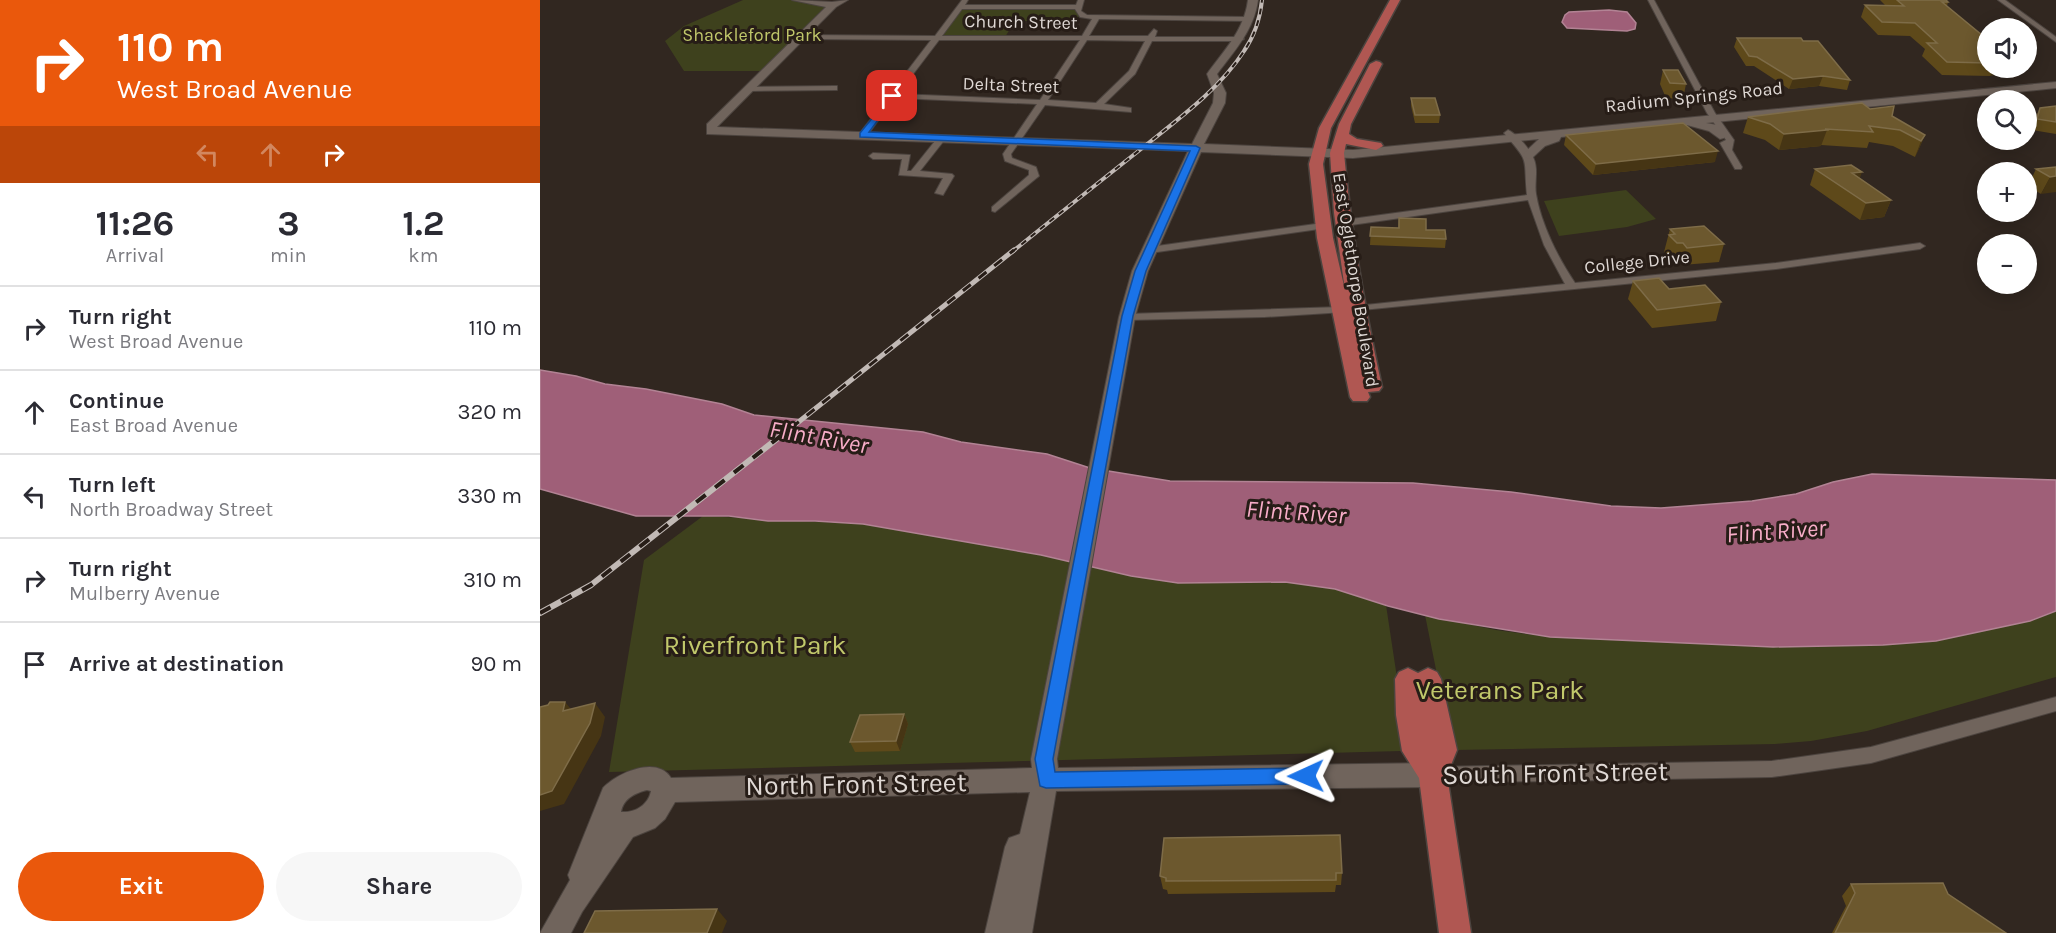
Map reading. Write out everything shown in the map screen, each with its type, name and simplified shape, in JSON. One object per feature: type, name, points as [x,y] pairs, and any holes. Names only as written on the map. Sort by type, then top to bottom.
[{"type":"main road","points":[[797,0],[838,2]]},
{"type":"main road","points":[[1000,933],[1041,773],[1127,316],[1140,271],[1221,98],[1212,75],[1240,39],[1249,19],[1253,0]]},
{"type":"main road","name":"East Oglethorpe Boulevard","points":[[1367,397],[1349,309],[1323,226],[1316,174],[1318,153],[1327,124],[1395,0]]},
{"type":"main road","points":[[749,89],[838,2]]},
{"type":"main road","name":"East Oglethorpe Boulevard","points":[[1349,309],[1353,280],[1338,186],[1337,153],[1342,135],[1383,51]]},
{"type":"main road","name":"Radium Springs Road","points":[[1337,153],[1376,147],[1713,117],[2056,80]]},
{"type":"main road","name":"Radium Springs Road","points":[[1934,94],[2056,85]]},
{"type":"main road","name":"Radium Springs Road","points":[[749,89],[709,129],[715,132],[863,135],[1353,154],[1511,136],[1566,134],[1672,123],[1883,99]]},
{"type":"main road","points":[[1672,123],[1706,126],[1722,132]]},
{"type":"main road","points":[[1528,155],[1541,143],[1566,134]]},
{"type":"main road","points":[[1342,135],[1353,143],[1376,147]]},
{"type":"main road","points":[[1323,226],[1335,231],[1353,280]]},
{"type":"main road","points":[[1418,679],[1409,715],[1416,751],[1433,775],[1455,933]]},
{"type":"main road","points":[[1017,933],[1037,816],[1041,773]]},
{"type":"main road","name":"South Front Street","points":[[1041,773],[1433,775]]},
{"type":"main road","name":"North Front Street","points":[[665,790],[1041,773]]},
{"type":"main road","points":[[555,933],[615,818],[616,793],[636,780],[656,779],[662,783],[665,790],[657,809],[636,824],[615,818]]},
{"type":"street","points":[[1651,0],[1722,132],[1738,167]]},
{"type":"street","points":[[2001,0],[2056,40]]},
{"type":"street","points":[[863,135],[962,4],[1080,3],[1078,11],[1082,16],[1249,19]]},
{"type":"street","points":[[995,209],[1034,176],[1033,169],[1029,166],[1007,157],[1014,142],[1044,102],[1097,17]]},
{"type":"street","points":[[1099,105],[1132,72],[1160,17]]},
{"type":"street","name":"Church Street","points":[[802,37],[1240,39]]},
{"type":"street","points":[[749,89],[834,88]]},
{"type":"street","name":"Delta Street","points":[[892,96],[1099,105],[1128,110]]},
{"type":"street","points":[[1722,132],[1723,123],[1735,116]]},
{"type":"street","points":[[1511,136],[1528,155],[1531,164],[1532,197],[1564,276],[1572,287]]},
{"type":"street","points":[[914,173],[942,138]]},
{"type":"street","points":[[873,156],[907,157],[902,173],[949,176],[940,193]]},
{"type":"street","points":[[1344,223],[1532,197]]},
{"type":"street","points":[[1150,250],[1323,226]]},
{"type":"street","name":"College Drive","points":[[1127,316],[1264,314],[1349,309],[1776,266],[1920,246]]},
{"type":"street","name":"South Front Street","points":[[1433,775],[1772,769],[1827,763],[1882,753],[2056,704]]},
{"type":"green space","name":"Shackleford Park","points":[[743,0],[793,0],[832,5],[766,71],[684,71],[665,41],[684,26]]},
{"type":"green space","points":[[960,7],[1077,7],[1077,14],[1081,16],[1060,21],[1015,21],[1005,37],[938,36]]},
{"type":"green space","points":[[1626,190],[1656,219],[1627,227],[1559,236],[1544,201]]},
{"type":"green space","name":"Riverfront Park","points":[[703,516],[863,524],[1041,555],[1178,583],[1285,582],[1336,589],[1386,605],[1399,691],[1396,709],[1401,751],[609,772],[644,560]]},
{"type":"green space","name":"Veterans Park","points":[[2056,611],[2056,677],[1867,731],[1811,741],[1775,744],[1455,750],[1451,744],[1425,615],[1496,630],[1550,637],[1936,641],[2030,621]]},
{"type":"water","points":[[1609,10],[1627,12],[1636,23],[1635,29],[1627,31],[1567,28],[1562,22],[1569,12]]},
{"type":"water","name":"Flint River","points":[[540,370],[605,384],[646,389],[722,404],[754,415],[923,432],[961,442],[1047,454],[1090,468],[1170,481],[1413,483],[1511,492],[1611,506],[1661,508],[1752,501],[1796,494],[1833,482],[1872,474],[2056,480],[2056,611],[2030,621],[1936,641],[1883,645],[1773,647],[1550,637],[1439,619],[1335,589],[1285,582],[1178,583],[1131,576],[1041,555],[863,524],[768,521],[729,516],[636,516],[540,489]]},
{"type":"building","points":[[1897,0],[1946,0],[1948,2],[1942,2],[1977,31],[1977,63],[1947,62],[1927,43],[1937,43],[1915,23],[1882,22],[1865,5],[1904,6]]},
{"type":"building","points":[[1737,38],[1801,38],[1803,41],[1818,41],[1850,80],[1823,76],[1793,79],[1757,57],[1749,56]]},
{"type":"building","points":[[1663,70],[1678,70],[1686,84],[1670,83]]},
{"type":"building","points":[[1411,98],[1435,98],[1440,115],[1415,115]]},
{"type":"building","points":[[1862,103],[1870,109],[1894,106],[1892,116],[1925,135],[1921,141],[1900,130],[1869,126],[1873,132],[1825,129],[1827,130],[1784,134],[1770,124],[1748,117]]},
{"type":"building","points":[[2056,106],[2056,122],[2037,119],[2040,108]]},
{"type":"building","points":[[1683,123],[1718,151],[1596,164],[1566,135]]},
{"type":"building","points":[[1851,165],[1862,172],[1852,173],[1891,200],[1866,203],[1815,169]]},
{"type":"building","points":[[2056,167],[2056,176],[2050,177],[2037,169]]},
{"type":"building","points":[[1399,218],[1426,219],[1426,230],[1445,230],[1446,239],[1370,236],[1371,227],[1399,228]]},
{"type":"building","points":[[1704,226],[1724,244],[1687,248],[1683,243],[1677,243],[1669,235],[1675,234],[1670,229]]},
{"type":"building","points":[[1659,278],[1669,289],[1705,285],[1721,302],[1657,310],[1633,281]]},
{"type":"building","points":[[550,702],[565,702],[563,711],[595,703],[590,723],[552,791],[540,795],[540,707]]},
{"type":"building","points":[[904,714],[896,741],[850,742],[860,715]]},
{"type":"building","points":[[1340,835],[1342,873],[1336,873],[1336,880],[1166,881],[1166,878],[1160,876],[1164,838]]},
{"type":"building","points":[[1943,883],[1948,894],[2006,933],[1835,933],[1855,893],[1851,884]]},
{"type":"building","points":[[717,909],[707,933],[584,933],[595,911]]},
{"type":"railway","points":[[1012,252],[1210,92],[1248,45],[1256,27],[1262,0]]},
{"type":"railway","points":[[791,428],[1014,250]]},
{"type":"railway","points":[[540,613],[591,585],[792,427]]},
{"type":"route","points":[[892,96],[863,135],[1196,148],[1140,271],[1127,316],[1060,666],[1044,759],[1046,780],[1306,776]]}]
